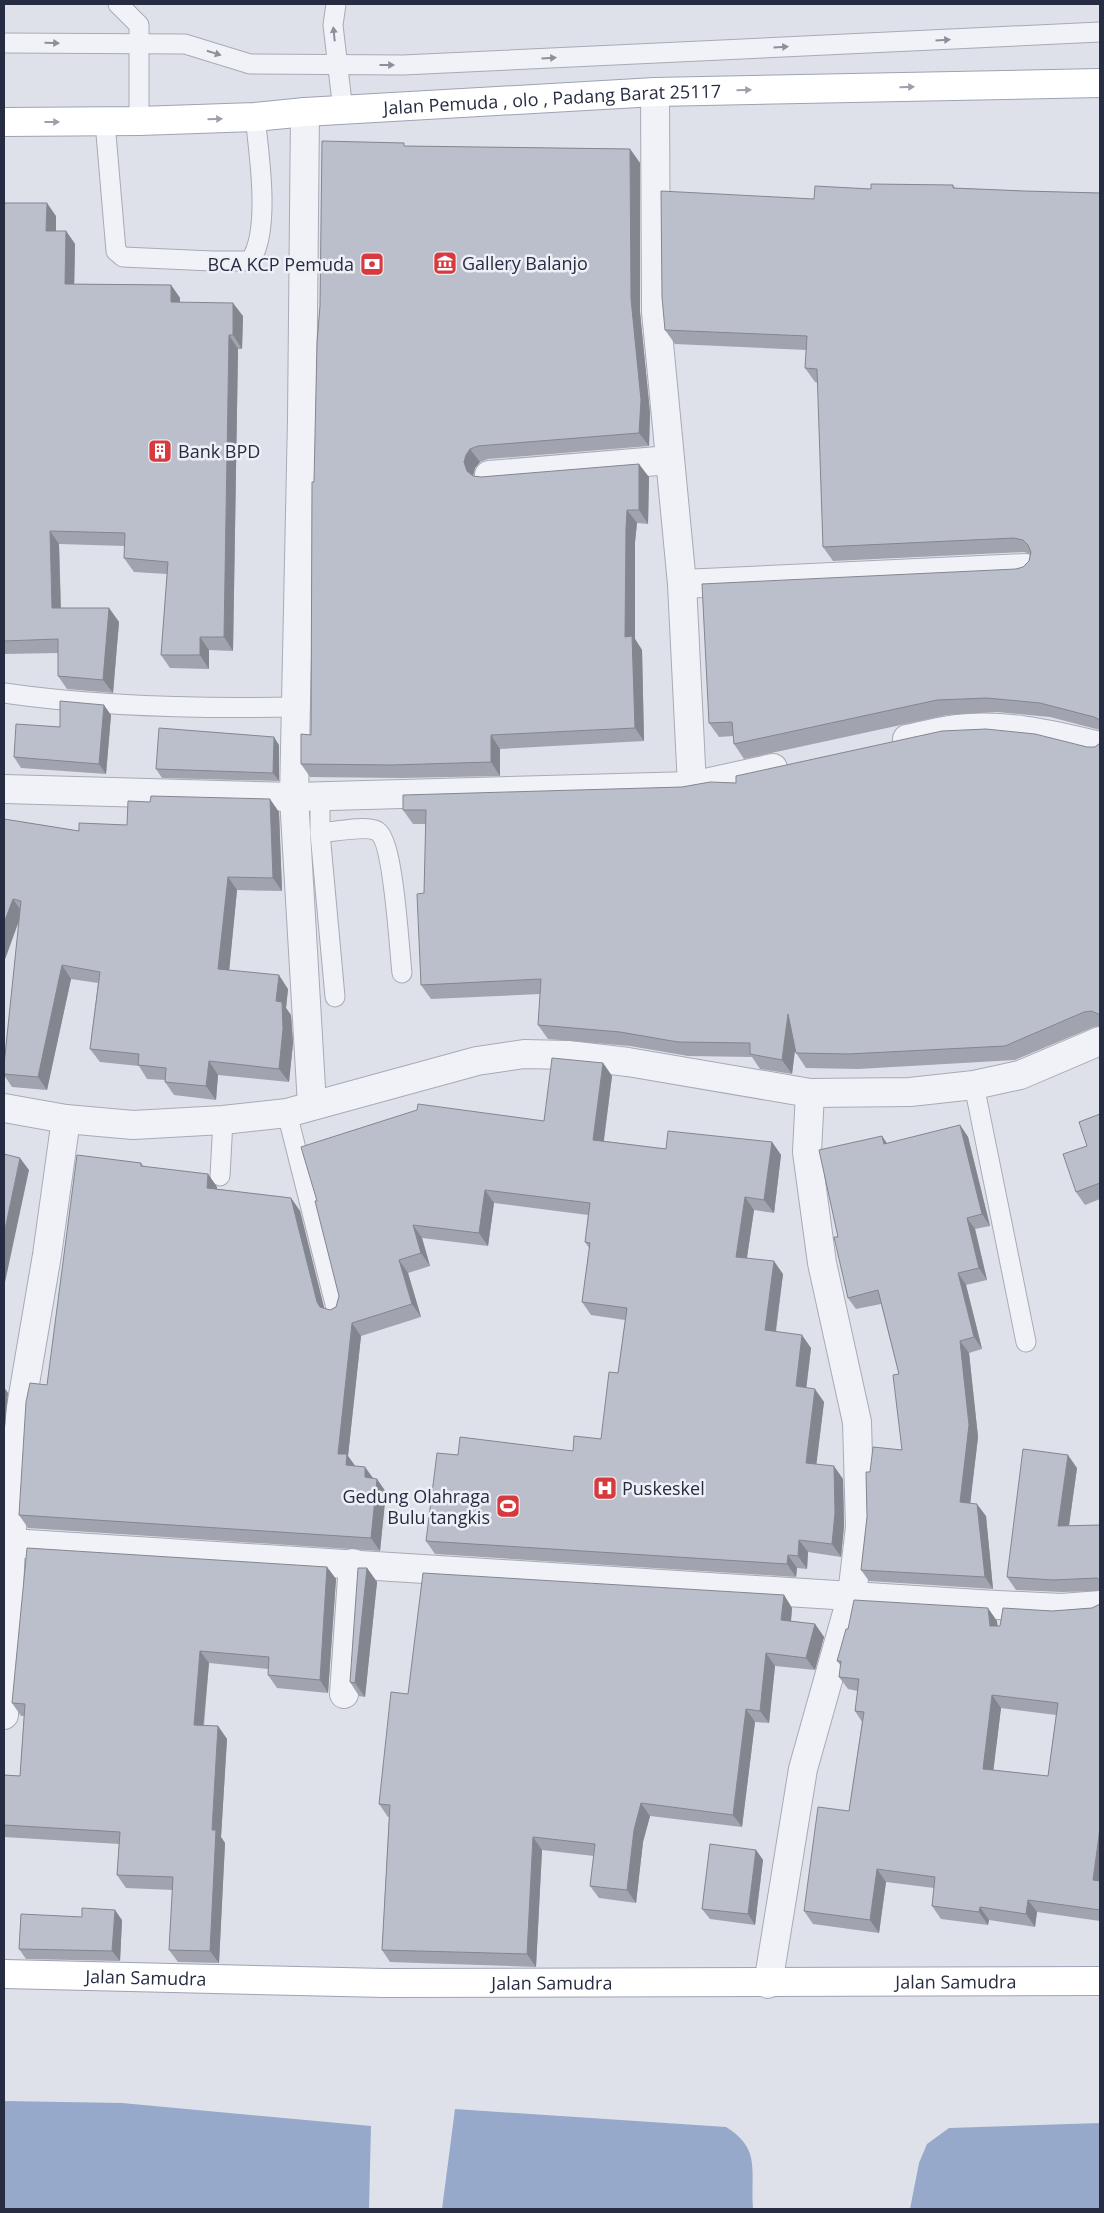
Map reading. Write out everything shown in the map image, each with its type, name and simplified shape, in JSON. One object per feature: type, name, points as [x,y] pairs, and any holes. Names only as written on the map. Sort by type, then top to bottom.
[{"type":"main road","name":"Jalan Pemuda , olo , Padang Barat 25117","points":[[4,122],[105,122],[256,117],[305,112],[654,92],[1100,83]]},
{"type":"main road","name":"Jalan Samudra","points":[[4,1974],[385,1983],[768,1984],[1100,1981]]},
{"type":"street","points":[[654,92],[656,312],[682,584],[692,786]]},
{"type":"street","points":[[299,1109],[307,796],[297,707],[305,112]]},
{"type":"street","points":[[489,475],[670,460]]},
{"type":"street","points":[[682,584],[1025,568]]},
{"type":"street","points":[[883,744],[950,730],[996,728],[1048,733],[1100,746]]},
{"type":"street","points":[[4,789],[307,796],[692,786],[797,763]]},
{"type":"street","points":[[4,1108],[66,1119],[133,1125],[224,1120],[299,1109],[477,1061],[524,1054],[568,1055],[628,1062],[810,1093],[910,1092],[974,1085],[1020,1075],[1100,1040]]},
{"type":"street","points":[[768,1984],[803,1769],[852,1595],[860,1527],[858,1422],[822,1263],[807,1152],[810,1093]]},
{"type":"street","points":[[4,1704],[11,1543],[20,1413],[47,1255],[66,1119]]},
{"type":"street","points":[[11,1543],[1062,1608],[1100,1604]]},
{"type":"street","points":[[344,1694],[353,1563]]},
{"type":"lane","points":[[118,4],[139,25],[139,121]]},
{"type":"lane","points":[[336,4],[333,25],[343,111]]},
{"type":"lane","points":[[4,43],[184,44],[250,64],[403,65],[1100,32]]},
{"type":"lane","points":[[105,122],[116,251],[123,257],[212,262],[250,260],[257,252],[263,224],[256,117]]},
{"type":"lane","points":[[4,693],[82,702],[223,709],[297,707]]},
{"type":"lane","points":[[307,796],[320,833],[335,996]]},
{"type":"lane","points":[[320,833],[363,829],[378,831],[383,836],[390,856],[402,973]]},
{"type":"lane","points":[[974,1085],[1026,1342]]},
{"type":"lane","points":[[299,1109],[337,1312]]},
{"type":"lane","points":[[220,1176],[224,1120]]},
{"type":"water","points":[[4,2101],[122,2103],[371,2126],[369,2209],[4,2209]]},
{"type":"water","points":[[455,2109],[726,2127],[737,2135],[750,2153],[753,2173],[753,2209],[442,2209]]},
{"type":"water","points":[[1100,2123],[1100,2209],[910,2209],[919,2163],[927,2144],[949,2128]]},
{"type":"building","points":[[322,141],[404,143],[404,146],[630,149],[631,299],[641,400],[639,433],[478,446],[470,449],[464,462],[467,471],[473,476],[481,477],[639,464],[639,510],[627,510],[626,528],[625,637],[632,636],[635,728],[491,735],[491,762],[391,765],[301,764],[301,734],[311,735],[312,482],[314,482],[317,343],[320,306]]},
{"type":"building","points":[[871,184],[953,185],[953,188],[1100,193],[1100,720],[1040,703],[987,698],[937,700],[734,744],[732,722],[709,723],[702,584],[1016,569],[1023,567],[1029,561],[1031,552],[1028,545],[1023,540],[1014,538],[823,547],[817,369],[805,368],[807,336],[665,330],[662,297],[661,191],[814,199],[815,186],[871,189]]},
{"type":"building","points":[[4,203],[47,203],[46,231],[66,231],[65,284],[171,285],[171,302],[233,303],[233,335],[229,335],[224,637],[200,637],[200,655],[161,655],[168,562],[124,558],[125,533],[50,531],[52,608],[109,608],[103,680],[58,676],[58,639],[4,641]]},
{"type":"building","points":[[60,701],[104,705],[99,764],[14,757],[16,724],[60,727]]},
{"type":"building","points":[[159,728],[274,737],[273,773],[156,769]]},
{"type":"building","points":[[986,729],[1035,734],[1087,747],[1095,747],[1100,743],[1100,1015],[1092,1011],[1084,1012],[1005,1046],[848,1054],[796,1053],[788,1014],[782,1060],[750,1054],[750,1043],[678,1042],[620,1032],[538,1025],[541,979],[421,985],[417,894],[424,893],[426,810],[403,810],[403,795],[682,787],[710,782],[736,783],[736,776],[942,731]]},
{"type":"building","points":[[151,796],[270,799],[273,878],[228,877],[218,969],[279,975],[276,1001],[282,1002],[283,1029],[279,1069],[209,1061],[206,1086],[165,1082],[166,1068],[138,1065],[139,1054],[90,1049],[100,972],[62,965],[38,1077],[4,1074],[21,901],[13,899],[4,923],[4,819],[79,831],[79,823],[127,825],[128,801],[150,802]]},
{"type":"building","points":[[552,1058],[603,1063],[593,1140],[666,1149],[668,1131],[772,1142],[764,1200],[745,1197],[736,1257],[774,1261],[765,1330],[802,1335],[796,1386],[815,1389],[806,1463],[834,1466],[835,1513],[832,1544],[799,1540],[798,1556],[788,1555],[787,1564],[426,1541],[437,1453],[458,1455],[460,1437],[573,1451],[574,1436],[601,1439],[609,1372],[618,1373],[627,1308],[582,1302],[590,1243],[585,1242],[590,1203],[485,1190],[479,1233],[413,1225],[421,1253],[399,1260],[412,1304],[352,1323],[338,1454],[347,1454],[346,1465],[365,1467],[365,1477],[377,1479],[371,1538],[19,1515],[26,1402],[30,1383],[47,1385],[77,1155],[141,1163],[141,1166],[208,1174],[207,1188],[291,1198],[317,1302],[320,1307],[330,1310],[336,1307],[339,1296],[315,1201],[317,1201],[301,1147],[417,1110],[418,1104],[544,1121]]},
{"type":"building","points":[[1100,1114],[1100,1183],[1076,1192],[1063,1154],[1087,1146],[1079,1122]]},
{"type":"building","points":[[960,1125],[982,1214],[967,1218],[979,1268],[958,1273],[974,1337],[960,1341],[969,1425],[960,1502],[977,1504],[985,1577],[861,1570],[867,1517],[866,1472],[870,1472],[873,1447],[902,1450],[893,1375],[899,1374],[878,1290],[848,1298],[834,1237],[838,1237],[819,1150],[882,1136],[884,1144]]},
{"type":"building","points":[[4,1154],[20,1158],[4,1234]]},
{"type":"building","points":[[1023,1449],[1068,1455],[1058,1526],[1100,1525],[1100,1580],[1097,1578],[1053,1580],[1007,1577]]},
{"type":"building","points":[[27,1548],[327,1567],[320,1680],[268,1675],[269,1657],[200,1651],[194,1725],[218,1726],[212,1830],[216,1830],[210,1951],[169,1950],[173,1877],[117,1875],[120,1832],[4,1825],[4,1775],[20,1776],[25,1704],[12,1703]]},
{"type":"building","points":[[358,1568],[367,1568],[355,1683],[350,1682]]},
{"type":"building","points":[[423,1573],[784,1595],[781,1620],[815,1624],[806,1658],[766,1653],[760,1711],[746,1709],[733,1815],[641,1803],[634,1830],[627,1890],[590,1886],[595,1844],[533,1837],[527,1954],[382,1950],[390,1805],[379,1804],[391,1692],[408,1694]]},
{"type":"building","points":[[854,1600],[988,1608],[990,1626],[1000,1626],[1003,1608],[1052,1611],[1092,1608],[1100,1604],[1100,1828],[1093,1880],[1100,1881],[1100,1910],[1028,1900],[1026,1914],[980,1907],[979,1912],[932,1906],[935,1877],[877,1869],[870,1920],[804,1911],[818,1807],[849,1811],[864,1712],[855,1711],[859,1679],[839,1677],[841,1661],[837,1661],[846,1629],[848,1629]],"holes":[[[992,1695],[1058,1703],[1048,1776],[983,1769]]]},
{"type":"building","points":[[710,1844],[756,1850],[748,1914],[702,1909]]},
{"type":"building","points":[[82,1908],[115,1910],[112,1951],[19,1949],[21,1914],[82,1917]]},
{"type":"place","name":"Gallery Balanjo","points":[[445,263]]},
{"type":"place","name":"BCA KCP Pemuda","points":[[372,264]]},
{"type":"place","name":"Bank BPD","points":[[160,451]]},
{"type":"place","name":"Puskeskel","points":[[605,1488]]},
{"type":"place","name":"Gedung Olahraga Bulu tangkis","points":[[508,1506]]}]
